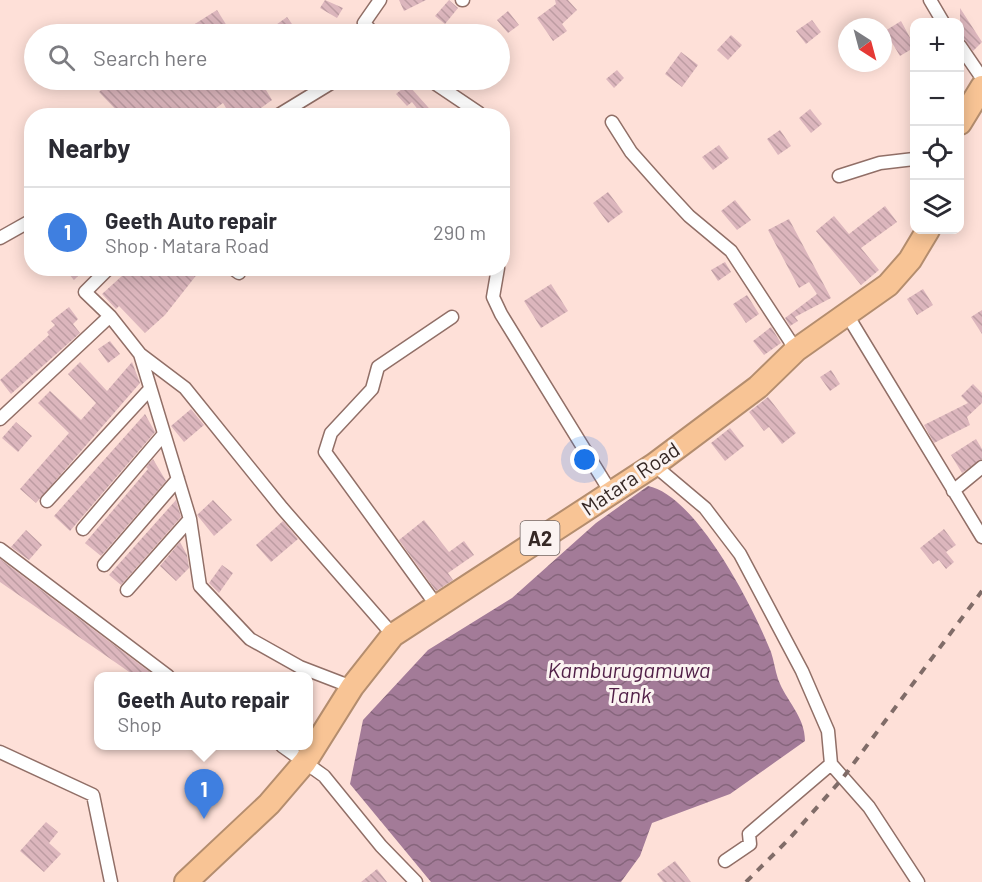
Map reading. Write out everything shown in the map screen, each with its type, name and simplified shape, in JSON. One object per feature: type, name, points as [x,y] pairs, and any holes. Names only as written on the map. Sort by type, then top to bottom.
[{"type":"highway","points":[[964,116],[982,87]]},
{"type":"highway","name":"Matara Road","points":[[313,749],[352,687],[393,634],[610,491],[654,465],[758,387],[796,350],[888,285],[910,260],[926,234]]},
{"type":"highway","name":"Matara Road","points":[[186,882],[270,804],[313,750]]},
{"type":"street","points":[[365,24],[380,0]]},
{"type":"street","points":[[930,0],[941,18]]},
{"type":"street","points":[[964,52],[982,78]]},
{"type":"street","points":[[291,108],[320,90]]},
{"type":"street","points":[[445,90],[472,108]]},
{"type":"street","points":[[612,122],[631,152],[656,181],[689,216],[731,251],[796,350]]},
{"type":"street","points":[[839,176],[880,163],[910,160]]},
{"type":"street","points":[[0,238],[24,224]]},
{"type":"street","points":[[101,276],[85,292],[110,316],[140,354],[185,388],[282,508],[393,634]]},
{"type":"street","points":[[497,276],[494,297],[501,314],[610,491]]},
{"type":"street","points":[[846,314],[982,537]]},
{"type":"street","points":[[0,419],[110,316]]},
{"type":"street","points":[[437,606],[325,452],[331,433],[372,389],[378,367],[452,316]]},
{"type":"street","points":[[140,354],[190,519],[200,586],[250,639],[300,667],[352,687]]},
{"type":"street","points":[[48,501],[150,389]]},
{"type":"street","points":[[83,529],[164,434]]},
{"type":"street","points":[[654,465],[705,508],[740,554],[802,671],[824,721],[828,731],[831,764],[869,807],[918,882]]},
{"type":"street","points":[[953,491],[982,467]]},
{"type":"street","points":[[104,565],[178,479]]},
{"type":"street","points":[[128,590],[190,519]]},
{"type":"street","points":[[0,549],[163,672]]},
{"type":"street","points":[[288,750],[324,776],[381,846],[416,882]]},
{"type":"street","points":[[0,752],[93,795],[111,882]]},
{"type":"street","points":[[724,861],[750,844],[749,834],[831,764]]},
{"type":"water","name":"Kamburugamuwa Tank","points":[[648,486],[667,494],[685,510],[704,531],[721,556],[763,632],[781,687],[799,716],[805,741],[730,794],[652,823],[640,856],[621,882],[431,882],[350,784],[363,720],[428,650],[512,598],[596,523]]},
{"type":"building","points":[[325,0],[343,8],[337,18],[320,8]]},
{"type":"building","points":[[399,0],[426,0],[404,11]]},
{"type":"building","points":[[449,0],[458,8],[445,24],[435,16]]},
{"type":"building","points":[[555,0],[568,0],[577,10],[562,24],[567,31],[553,41],[537,18],[556,4]]},
{"type":"building","points":[[960,8],[982,42],[973,51],[964,40],[964,18],[960,18]]},
{"type":"building","points":[[217,10],[226,24],[195,24]]},
{"type":"building","points":[[508,11],[519,25],[510,32],[510,24],[500,24],[497,20]]},
{"type":"building","points":[[287,17],[292,24],[277,24]]},
{"type":"building","points":[[812,20],[821,32],[806,44],[796,31]]},
{"type":"building","points":[[901,21],[910,38],[910,50],[900,56],[892,43],[892,27]]},
{"type":"building","points":[[731,35],[742,45],[728,60],[717,50]]},
{"type":"building","points":[[681,52],[698,65],[682,87],[665,74]]},
{"type":"building","points":[[617,70],[624,78],[614,88],[606,79]]},
{"type":"building","points":[[101,90],[266,90],[272,100],[261,108],[226,108],[223,103],[216,108],[114,108],[99,92]]},
{"type":"building","points":[[401,90],[413,90],[429,108],[417,108],[412,102],[407,106],[396,94]]},
{"type":"building","points":[[810,109],[822,124],[811,133],[799,118]]},
{"type":"building","points":[[780,130],[791,146],[778,155],[767,139]]},
{"type":"building","points":[[719,145],[729,158],[713,170],[702,157]]},
{"type":"building","points":[[608,192],[623,212],[608,223],[593,203]]},
{"type":"building","points":[[735,200],[751,220],[737,230],[721,211]]},
{"type":"building","points":[[885,206],[897,222],[861,248],[879,270],[861,285],[816,231],[834,216],[849,234]]},
{"type":"building","points":[[789,219],[831,298],[795,317],[798,321],[790,326],[785,318],[817,294],[809,282],[799,288],[768,230]]},
{"type":"building","points":[[725,262],[731,272],[718,281],[711,270]]},
{"type":"building","points":[[122,276],[196,276],[165,315],[145,333],[119,306],[116,309],[102,294]]},
{"type":"building","points":[[551,284],[568,311],[541,328],[524,301]]},
{"type":"building","points":[[923,289],[933,305],[917,315],[907,299]]},
{"type":"building","points":[[747,295],[759,314],[746,323],[733,304]]},
{"type":"building","points":[[69,307],[78,319],[73,324],[80,333],[11,394],[0,380],[49,335],[47,332],[55,325],[51,321]]},
{"type":"building","points":[[982,310],[982,334],[971,317]]},
{"type":"building","points":[[771,327],[781,343],[764,355],[753,341]]},
{"type":"building","points":[[110,341],[120,354],[108,363],[98,349]]},
{"type":"building","points":[[80,362],[107,391],[132,362],[140,383],[36,503],[20,489],[69,433],[38,403],[50,391],[81,420],[96,403],[68,374]]},
{"type":"building","points":[[831,370],[840,384],[830,391],[820,377]]},
{"type":"building","points":[[973,384],[982,393],[982,403],[967,417],[970,425],[934,443],[924,425],[968,403],[961,396]]},
{"type":"building","points":[[768,397],[796,433],[782,444],[769,427],[764,431],[749,412]]},
{"type":"building","points":[[191,409],[204,425],[184,442],[171,426]]},
{"type":"building","points":[[145,414],[155,432],[70,531],[54,516]]},
{"type":"building","points":[[16,422],[32,436],[18,452],[2,438]]},
{"type":"building","points":[[730,428],[744,446],[725,461],[711,443]]},
{"type":"building","points":[[976,439],[982,449],[982,459],[962,473],[951,455]]},
{"type":"building","points":[[153,459],[166,481],[101,556],[85,543],[148,469],[146,467]]},
{"type":"building","points":[[176,500],[181,517],[121,585],[109,575]]},
{"type":"building","points":[[213,500],[232,520],[214,536],[197,515]]},
{"type":"building","points":[[424,520],[449,552],[464,541],[474,555],[448,573],[453,580],[436,591],[399,540]]},
{"type":"building","points":[[283,521],[298,539],[271,562],[256,545]]},
{"type":"building","points":[[944,529],[956,545],[946,552],[954,562],[946,569],[939,560],[933,564],[920,548]]},
{"type":"building","points":[[26,530],[42,545],[29,560],[11,547]]},
{"type":"building","points":[[180,542],[187,555],[189,568],[176,581],[160,566]]},
{"type":"building","points":[[0,559],[150,672],[129,672],[0,582]]},
{"type":"building","points":[[222,565],[233,573],[219,593],[209,583]]},
{"type":"building","points":[[46,822],[58,832],[49,843],[61,854],[44,872],[20,851]]},
{"type":"building","points":[[675,861],[691,882],[663,882],[657,874]]},
{"type":"building","points":[[377,869],[387,882],[361,882]]},
{"type":"railway","points":[[746,882],[790,838],[842,779],[982,591]]},
{"type":"place","name":"Geeth Auto repair","points":[[204,819]]}]
